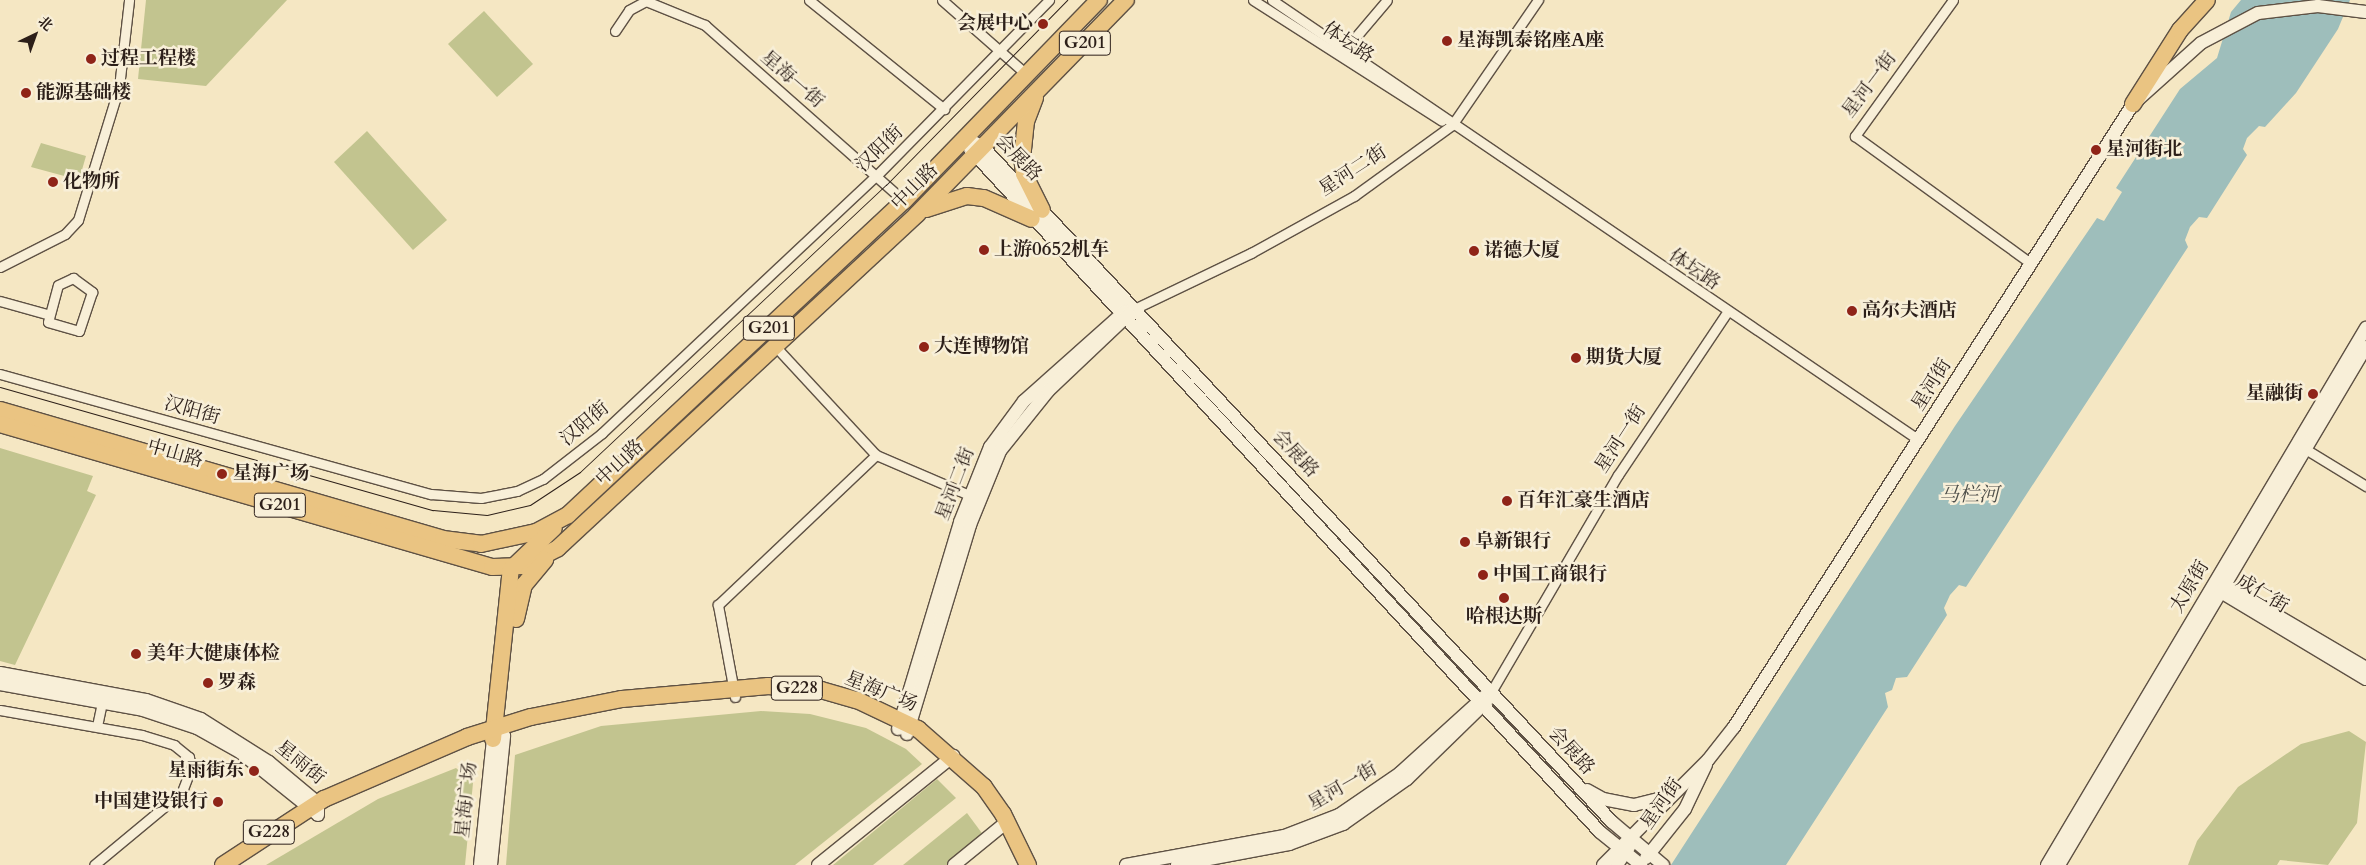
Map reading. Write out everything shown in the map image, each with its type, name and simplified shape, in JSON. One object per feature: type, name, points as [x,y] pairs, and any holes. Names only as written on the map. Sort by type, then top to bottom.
[{"type":"highway","name":"中山路","points":[[0,410],[463,543],[519,538],[568,515],[904,201],[1099,0]]},
{"type":"highway","name":"中山路","points":[[0,424],[511,569],[558,548],[917,214],[1126,0]]},
{"type":"highway","points":[[2133,104],[2180,30],[2207,0]]},
{"type":"highway","points":[[1037,215],[1024,174],[1022,140],[1032,102],[1043,85]]},
{"type":"highway","points":[[917,214],[968,196],[1003,204],[1037,215]]},
{"type":"highway","points":[[511,569],[568,515]]},
{"type":"highway","name":"星海广场","points":[[499,733],[517,602],[528,577],[558,548]]},
{"type":"highway","name":"星海广场","points":[[499,733],[511,569]]},
{"type":"highway","name":"星海广场","points":[[222,865],[315,808],[412,758],[622,698],[821,690],[904,726],[984,787],[1028,865]]},
{"type":"highway","name":"星海广场","points":[[240,865],[315,808]]},
{"type":"highway","name":"星海广场","points":[[1004,825],[1017,865]]},
{"type":"main road","name":"星河街","points":[[1624,851],[1630,837],[1708,760],[1734,727],[2133,104],[2201,43],[2258,13],[2310,6],[2363,12]]},
{"type":"main road","name":"会展路","points":[[966,138],[1037,215],[1134,309],[1573,780],[1630,837],[1663,865]]},
{"type":"main road","name":"会展路","points":[[1037,215],[1121,316],[1482,704],[1624,851],[1641,865]]},
{"type":"main road","name":"星河二街","points":[[904,726],[969,495],[990,447],[1024,401],[1121,316],[1134,309]]},
{"type":"main road","name":"星河二街","points":[[904,726],[970,525],[1000,451],[1048,391],[1121,316]]},
{"type":"main road","name":"太原街","points":[[2058,865],[2301,447],[2366,328]]},
{"type":"main road","name":"太原街","points":[[2301,447],[2366,347]]},
{"type":"main road","name":"太原街","points":[[2047,865],[2221,585]]},
{"type":"main road","name":"成仁街","points":[[2221,585],[2366,668]]},
{"type":"main road","name":"成仁街","points":[[2221,585],[2366,679]]},
{"type":"main road","name":"星雨街","points":[[0,673],[100,696],[178,710],[223,730],[315,808]]},
{"type":"main road","name":"星雨街","points":[[0,684],[100,696]]},
{"type":"main road","name":"星河一街","points":[[1177,865],[1289,844],[1343,824],[1408,779],[1482,704],[1491,692]]},
{"type":"main road","name":"星河一街","points":[[1126,865],[1284,836],[1339,815],[1383,787],[1482,704]]},
{"type":"main road","name":"星海广场","points":[[480,865],[499,733]]},
{"type":"main road","points":[[491,865],[499,733]]},
{"type":"main road","points":[[818,865],[949,759]]},
{"type":"main road","name":"星河街","points":[[1641,865],[1685,809],[1708,760]]},
{"type":"main road","points":[[1573,780],[1618,803],[1651,803],[1672,795]]},
{"type":"main road","points":[[954,865],[1004,825]]},
{"type":"main road","points":[[1602,865],[1624,851]]},
{"type":"main road","points":[[1617,865],[1624,851]]},
{"type":"street","points":[[0,267],[65,234],[78,220],[118,94],[129,0]]},
{"type":"street","points":[[809,0],[944,109]]},
{"type":"street","points":[[942,0],[1027,75]]},
{"type":"street","name":"汉阳街","points":[[0,374],[431,494],[498,496],[543,479],[602,434],[876,176],[944,109],[1049,0]]},
{"type":"street","name":"体坛路","points":[[1253,0],[1418,110],[1452,126]]},
{"type":"street","name":"体坛路","points":[[1272,0],[1425,101],[1452,126],[1919,440]]},
{"type":"street","points":[[1348,46],[1387,0]]},
{"type":"street","name":"星河二街","points":[[1134,309],[1251,253],[1354,196],[1452,126],[1538,0]]},
{"type":"street","name":"星河一街","points":[[1953,0],[1855,136],[2032,264]]},
{"type":"street","name":"星海一街","points":[[615,31],[628,10],[646,2],[705,25],[904,201]]},
{"type":"street","points":[[73,278],[89,285],[92,292],[79,331],[48,322],[48,314],[58,285],[73,278]]},
{"type":"street","points":[[0,301],[48,314]]},
{"type":"street","name":"星河一街","points":[[1491,692],[1618,475],[1727,312]]},
{"type":"street","points":[[775,346],[876,455],[969,495]]},
{"type":"street","points":[[2301,447],[2366,486]]},
{"type":"street","points":[[734,692],[718,605],[876,455]]},
{"type":"street","points":[[94,726],[100,696]]},
{"type":"street","points":[[0,710],[94,726],[174,745],[189,757],[191,768],[182,792],[94,865]]},
{"type":"green space","points":[[146,0],[287,0],[206,86],[138,79]]},
{"type":"green space","points":[[484,11],[533,64],[497,97],[448,44]]},
{"type":"green space","points":[[367,131],[447,220],[413,250],[334,162]]},
{"type":"green space","points":[[41,143],[86,156],[79,180],[31,167]]},
{"type":"green space","points":[[0,448],[93,476],[87,491],[96,495],[15,665],[0,661]]},
{"type":"green space","points":[[761,711],[810,714],[866,728],[906,749],[922,764],[795,865],[506,865],[515,755],[601,726]]},
{"type":"green space","points":[[2349,731],[2366,742],[2357,823],[2328,865],[2280,860],[2277,865],[2188,865],[2197,841],[2238,787],[2301,744]]},
{"type":"green space","points":[[456,768],[473,783],[465,865],[266,865],[378,799]]},
{"type":"green space","points":[[937,779],[956,798],[873,865],[833,865]]},
{"type":"green space","points":[[967,813],[984,836],[948,865],[903,865]]},
{"type":"water","name":"马栏河","points":[[2241,0],[2350,0],[2338,29],[2296,93],[2265,127],[2259,126],[2247,138],[2243,149],[2247,155],[2207,218],[2199,217],[2190,227],[2185,240],[2188,247],[1966,587],[1959,585],[1950,595],[1944,608],[1947,615],[1907,677],[1896,678],[1892,690],[1885,693],[1888,707],[1786,865],[1671,865],[1955,426],[2097,218],[2104,221],[2122,192],[2116,188],[2180,89],[2217,58],[2231,12]]},
{"type":"tram line","points":[[0,387],[433,510],[487,515],[530,505],[580,472],[886,185],[1067,0]]},
{"type":"place","name":"会展中心","points":[[1043,24]]},
{"type":"place","name":"星海凯泰铭座A座","points":[[1447,41]]},
{"type":"place","name":"过程工程楼","points":[[91,59]]},
{"type":"place","name":"能源基础楼","points":[[26,93]]},
{"type":"place","name":"星河街北","points":[[2096,150]]},
{"type":"place","name":"化物所","points":[[53,182]]},
{"type":"place","name":"上游0652机车","points":[[984,250]]},
{"type":"place","name":"诺德大厦","points":[[1474,251]]},
{"type":"place","name":"高尔夫酒店","points":[[1852,311]]},
{"type":"place","name":"大连博物馆","points":[[924,347]]},
{"type":"place","name":"期货大厦","points":[[1576,358]]},
{"type":"place","name":"星融街","points":[[2313,394]]},
{"type":"place","name":"星海广场","points":[[222,474]]},
{"type":"place","name":"百年汇豪生酒店","points":[[1507,501]]},
{"type":"place","name":"阜新银行","points":[[1465,542]]},
{"type":"place","name":"中国工商银行","points":[[1483,575]]},
{"type":"place","name":"哈根达斯","points":[[1504,598]]},
{"type":"place","name":"美年大健康体检","points":[[136,654]]},
{"type":"place","name":"罗森","points":[[208,683]]},
{"type":"place","name":"星雨街东","points":[[254,771]]},
{"type":"place","name":"中国建设银行","points":[[218,802]]}]
